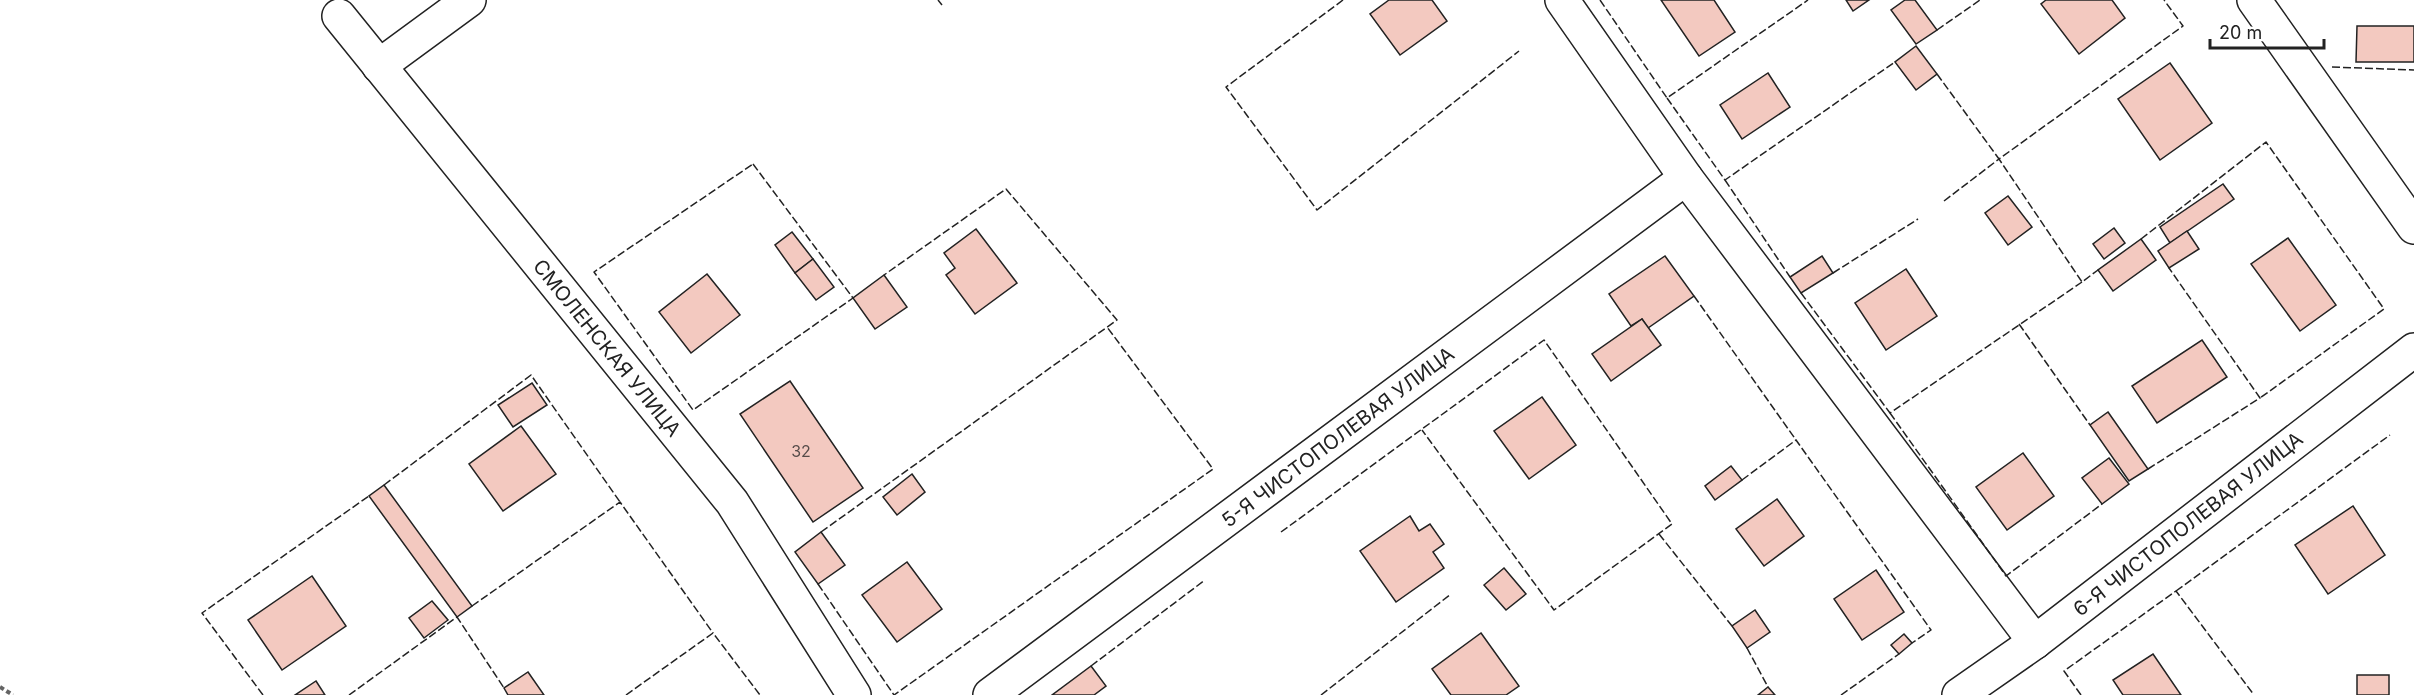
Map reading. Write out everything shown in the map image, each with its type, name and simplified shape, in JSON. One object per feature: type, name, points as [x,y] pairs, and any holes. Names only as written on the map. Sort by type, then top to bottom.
[{"type":"street","points":[[379,66],[469,0]]},
{"type":"street","points":[[1562,0],[1686,178],[2035,642]]},
{"type":"street","points":[[2254,0],[2414,227]]},
{"type":"street","name":"СМОЛЕНСКАЯ УЛИЦА","points":[[339,16],[732,502],[854,695]]},
{"type":"street","name":"5-Я ЧИСТОПОЛЕВАЯ УЛИЦА","points":[[990,695],[1686,178]]},
{"type":"street","name":"6-Я ЧИСТОПОЛЕВАЯ УЛИЦА","points":[[1959,695],[2035,642],[2414,350]]},
{"type":"path","points":[[0,687],[13,695]]},
{"type":"building","points":[[1389,0],[1432,0],[1447,21],[1400,55],[1370,14]]},
{"type":"building","points":[[1661,0],[1714,0],[1735,32],[1699,56]]},
{"type":"building","points":[[1846,0],[1869,0],[1853,11]]},
{"type":"building","points":[[1905,0],[1915,0],[1937,30],[1916,44],[1891,10]]},
{"type":"building","points":[[2046,0],[2112,0],[2125,18],[2079,54],[2041,4]]},
{"type":"building","points":[[2357,26],[2414,26],[2414,62],[2356,62]]},
{"type":"building","points":[[1916,46],[1937,74],[1916,90],[1895,62]]},
{"type":"building","points":[[2170,63],[2212,123],[2160,160],[2118,99]]},
{"type":"building","points":[[1768,73],[1790,107],[1742,139],[1720,105]]},
{"type":"building","points":[[2223,184],[2234,199],[2170,243],[2160,227]]},
{"type":"building","points":[[2008,196],[2032,227],[2008,245],[1985,213]]},
{"type":"building","points":[[2114,228],[2125,243],[2104,259],[2093,244]]},
{"type":"building","points":[[976,229],[1017,283],[975,314],[946,275],[955,268],[944,253]]},
{"type":"building","points":[[2187,231],[2199,249],[2169,268],[2158,251]]},
{"type":"building","points":[[792,232],[813,259],[795,273],[775,245]]},
{"type":"building","points":[[2288,238],[2336,305],[2300,331],[2251,264]]},
{"type":"building","points":[[2141,239],[2156,260],[2113,291],[2098,270]]},
{"type":"building","points":[[1665,256],[1694,296],[1648,328],[1642,319],[1631,326],[1609,294]]},
{"type":"building","points":[[1822,256],[1833,273],[1801,293],[1790,277]]},
{"type":"building","points":[[813,259],[834,287],[816,300],[795,273]]},
{"type":"building","points":[[1906,269],[1937,316],[1886,350],[1855,303]]},
{"type":"building","points":[[707,274],[740,315],[691,353],[659,312]]},
{"type":"building","points":[[884,275],[907,307],[875,329],[853,298]]},
{"type":"building","points":[[1642,319],[1661,345],[1611,381],[1592,354]]},
{"type":"building","points":[[2202,340],[2227,377],[2157,423],[2132,386]]},
{"type":"building","points":[[790,381],[863,488],[813,522],[740,414]]},
{"type":"building","points":[[532,383],[547,405],[513,427],[498,405]]},
{"type":"building","points":[[1542,397],[1576,445],[1529,479],[1494,431]]},
{"type":"building","points":[[2108,412],[2148,469],[2129,481],[2090,425]]},
{"type":"building","points":[[521,426],[556,474],[503,511],[469,464]]},
{"type":"building","points":[[2023,453],[2054,496],[2007,530],[1976,487]]},
{"type":"building","points":[[2109,458],[2129,484],[2102,504],[2082,478]]},
{"type":"building","points":[[1731,466],[1742,480],[1715,500],[1705,486]]},
{"type":"building","points":[[912,474],[925,492],[897,515],[883,497]]},
{"type":"building","points":[[384,485],[472,606],[457,617],[369,496]]},
{"type":"building","points":[[1777,499],[1804,536],[1764,566],[1736,529]]},
{"type":"building","points":[[2353,506],[2385,555],[2328,594],[2295,545]]},
{"type":"building","points":[[1410,516],[1419,531],[1430,524],[1444,544],[1433,552],[1444,568],[1396,602],[1360,551]]},
{"type":"building","points":[[821,532],[845,565],[818,584],[795,552]]},
{"type":"building","points":[[907,562],[942,609],[897,642],[862,595]]},
{"type":"building","points":[[1504,568],[1526,594],[1506,610],[1484,585]]},
{"type":"building","points":[[1876,570],[1904,612],[1862,640],[1834,599]]},
{"type":"building","points":[[312,576],[346,626],[282,670],[248,620]]},
{"type":"building","points":[[432,601],[448,620],[424,638],[409,618]]},
{"type":"building","points":[[1755,610],[1770,632],[1747,648],[1732,626]]},
{"type":"building","points":[[1481,633],[1519,686],[1506,695],[1451,695],[1432,669]]},
{"type":"building","points":[[1904,634],[1912,643],[1899,654],[1891,645]]},
{"type":"building","points":[[2153,654],[2181,695],[2123,695],[2113,680]]},
{"type":"building","points":[[1091,666],[1106,686],[1094,695],[1052,695]]},
{"type":"building","points":[[528,672],[544,695],[508,695],[504,688]]},
{"type":"building","points":[[2357,675],[2389,675],[2389,695],[2357,695]]},
{"type":"building","points":[[316,681],[325,695],[295,695]]},
{"type":"building","points":[[1768,687],[1775,695],[1758,695]]},
{"type":"fence","points":[[938,0],[942,5]]},
{"type":"fence","points":[[1343,0],[1226,87],[1317,210],[1519,51]]},
{"type":"fence","points":[[1600,0],[1667,98],[1808,0]]},
{"type":"fence","points":[[1937,30],[1980,0]]},
{"type":"fence","points":[[1937,74],[1999,159],[2183,26],[2164,0]]},
{"type":"fence","points":[[1667,98],[1725,180],[1895,62]]},
{"type":"fence","points":[[2332,67],[2414,70]]},
{"type":"fence","points":[[2141,239],[2266,142],[2384,309],[2260,398]]},
{"type":"fence","points":[[1944,201],[1999,159],[2082,282],[2098,270]]},
{"type":"fence","points":[[753,164],[853,298],[693,410],[594,272],[753,164]]},
{"type":"fence","points":[[1725,180],[1790,277]]},
{"type":"fence","points":[[821,532],[1117,320],[1006,189],[884,275]]},
{"type":"fence","points":[[1833,273],[1918,219]]},
{"type":"fence","points":[[2148,469],[2260,398],[2169,268]]},
{"type":"fence","points":[[1801,293],[1890,413],[2082,282]]},
{"type":"fence","points":[[1694,296],[1796,440]]},
{"type":"fence","points":[[2019,324],[2090,425]]},
{"type":"fence","points":[[818,584],[894,695],[1213,469],[1107,327]]},
{"type":"fence","points":[[1281,532],[1544,340],[1672,524],[1554,610],[1422,430]]},
{"type":"fence","points":[[384,485],[531,375],[620,502]]},
{"type":"fence","points":[[1890,413],[2006,576],[2102,504]]},
{"type":"fence","points":[[2176,591],[2390,435]]},
{"type":"fence","points":[[1742,480],[1796,440],[1931,630],[1912,643]]},
{"type":"fence","points":[[263,695],[202,613],[369,496]]},
{"type":"fence","points":[[472,606],[620,502],[713,633]]},
{"type":"fence","points":[[1659,534],[1732,626]]},
{"type":"fence","points":[[1091,666],[1205,580]]},
{"type":"fence","points":[[2081,695],[2064,671],[2176,591],[2254,695]]},
{"type":"fence","points":[[1321,695],[1451,594]]},
{"type":"fence","points":[[349,695],[457,617],[504,688]]},
{"type":"fence","points":[[626,695],[713,633],[760,695]]},
{"type":"fence","points":[[1747,648],[1768,687]]},
{"type":"fence","points":[[1841,695],[1899,654]]}]
